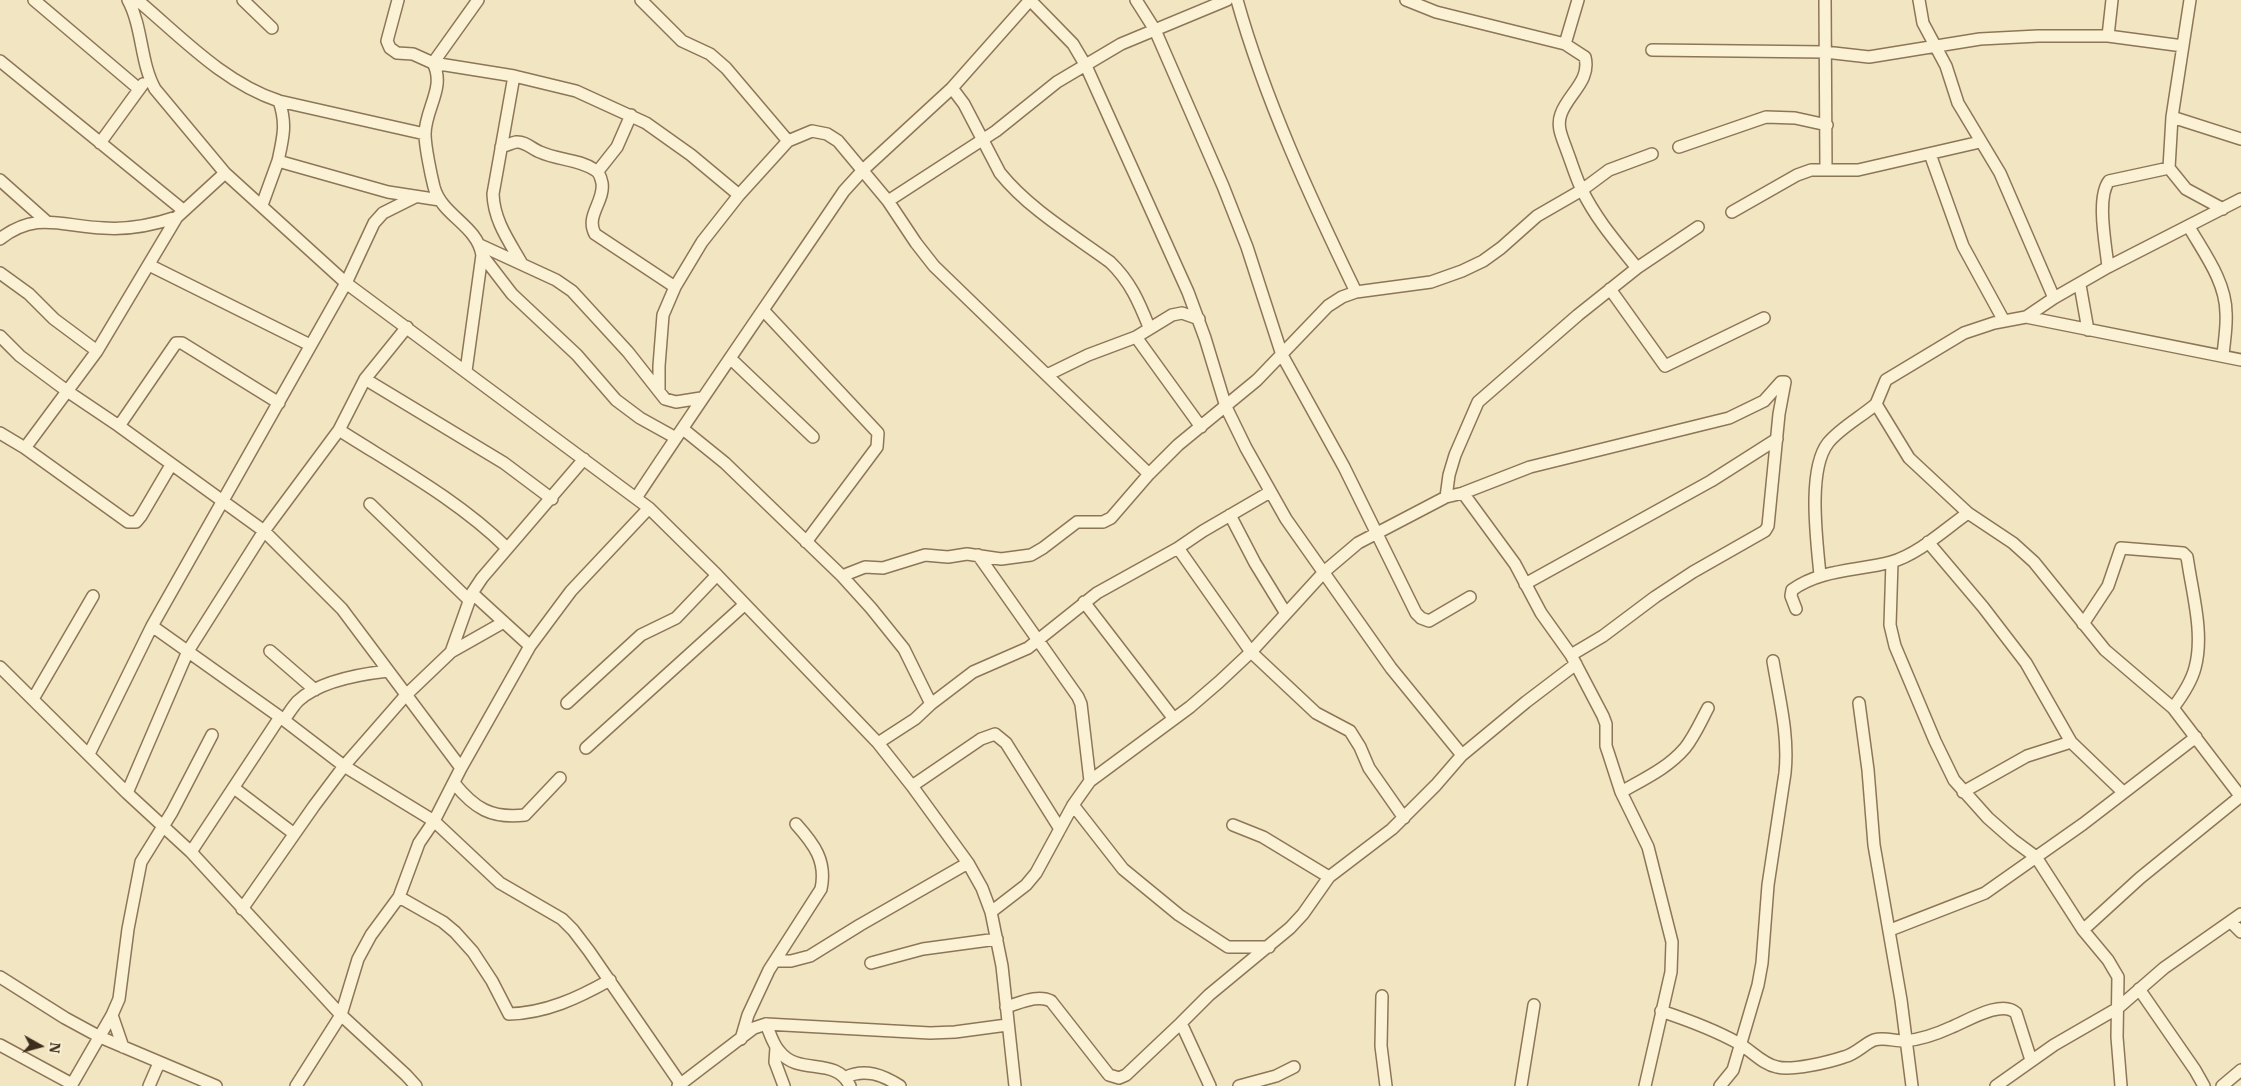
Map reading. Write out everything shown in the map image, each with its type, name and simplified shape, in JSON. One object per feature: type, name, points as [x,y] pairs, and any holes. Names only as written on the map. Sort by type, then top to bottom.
[{"type":"street","points":[[34,0],[140,89]]},
{"type":"street","points":[[128,0],[136,20],[149,78],[155,89],[225,173],[346,283],[649,508],[717,574],[744,605],[878,743],[912,786],[968,864],[982,888],[991,912],[997,939],[1015,1086]]},
{"type":"street","points":[[243,0],[272,28]]},
{"type":"street","points":[[398,0],[387,40],[390,48],[397,53],[413,54],[433,63],[514,76],[576,91],[646,123],[691,155],[739,195]]},
{"type":"street","points":[[433,63],[478,0]]},
{"type":"street","points":[[641,0],[682,41],[710,54],[726,68],[788,141]]},
{"type":"street","points":[[636,498],[701,398],[844,191],[952,88],[1030,0],[1073,44],[1086,66],[1181,276],[1199,320],[1226,407],[1270,492],[1286,518],[1391,668],[1462,755]]},
{"type":"street","points":[[1136,0],[1155,30],[1247,247],[1282,355],[1344,468],[1375,534],[1416,613],[1421,618],[1429,621],[1434,620],[1470,597]]},
{"type":"street","points":[[888,200],[996,131],[1044,91],[1127,41],[1227,0]]},
{"type":"street","points":[[1237,0],[1251,48],[1262,75],[1305,180],[1356,292]]},
{"type":"street","points":[[1406,0],[1436,12],[1565,44],[1584,57],[1587,66],[1580,85],[1564,108],[1559,126],[1582,190],[1604,227],[1636,268]]},
{"type":"street","points":[[1565,44],[1578,0]]},
{"type":"street","points":[[1826,0],[1826,169]]},
{"type":"street","points":[[1920,0],[1924,22],[1946,66],[1958,103],[2003,180],[2054,298]]},
{"type":"street","points":[[2108,36],[2112,0]]},
{"type":"street","points":[[2190,0],[2172,117],[2169,168],[2186,189],[2223,209]]},
{"type":"street","points":[[141,1],[220,70],[260,95],[425,134]]},
{"type":"street","points":[[1652,50],[1825,52],[1880,56],[1980,39],[2108,36],[2183,46]]},
{"type":"street","points":[[0,61],[100,143],[180,214]]},
{"type":"street","points":[[433,63],[438,72],[438,82],[425,134],[434,186],[440,200],[476,237],[481,250],[512,294],[577,355],[616,400],[640,418],[679,433],[725,463],[842,576],[886,625],[904,649],[931,704]]},
{"type":"street","points":[[514,76],[493,194],[493,208],[497,222],[522,264]]},
{"type":"street","points":[[100,143],[149,78]]},
{"type":"street","points":[[952,88],[983,139],[1000,172],[1020,196],[1119,271],[1136,295],[1149,327]]},
{"type":"street","points":[[262,206],[278,161],[284,132],[284,116],[279,101]]},
{"type":"street","points":[[598,171],[617,147],[631,115]]},
{"type":"street","points":[[1679,147],[1766,117],[1795,118],[1827,125]]},
{"type":"street","points":[[2172,117],[2241,139]]},
{"type":"street","points":[[659,391],[663,315],[675,287],[702,242],[739,195],[788,141],[812,131],[827,134],[838,141],[888,200],[916,243],[934,266],[1149,474]]},
{"type":"street","points":[[501,147],[516,142],[526,144],[541,153],[598,171],[602,183],[592,217],[591,226],[595,234],[675,287]]},
{"type":"street","points":[[1732,212],[1797,175],[1811,170],[1858,170],[1980,142]]},
{"type":"street","points":[[842,576],[865,567],[883,568],[925,556],[948,557],[967,554],[1001,559],[1030,555],[1044,548],[1064,530],[1077,522],[1103,522],[1111,518],[1149,474],[1178,445],[1257,380],[1328,306],[1342,297],[1356,292],[1431,282],[1462,271],[1483,261],[1501,248],[1537,216],[1582,190],[1617,166],[1652,154]]},
{"type":"street","points":[[1930,154],[1963,246],[2004,321]]},
{"type":"street","points":[[278,161],[388,192],[440,200]]},
{"type":"street","points":[[2108,267],[2103,207],[2105,186],[2109,181],[2116,178],[2169,168]]},
{"type":"street","points":[[25,448],[97,351],[180,214],[225,173]]},
{"type":"street","points":[[0,180],[46,221]]},
{"type":"street","points":[[89,754],[152,626],[346,283],[374,223],[383,213],[415,197]]},
{"type":"street","points":[[2026,317],[2054,298],[2080,285],[2108,267],[2241,199]]},
{"type":"street","points":[[0,240],[15,229],[46,221],[103,228],[129,228],[180,214]]},
{"type":"street","points":[[1446,497],[1454,454],[1478,402],[1578,314],[1636,268],[1698,227]]},
{"type":"street","points":[[2189,227],[2212,267],[2225,300],[2223,356]]},
{"type":"street","points":[[481,250],[522,264],[556,280],[572,291],[628,352],[666,398],[676,402],[701,398]]},
{"type":"street","points":[[466,371],[481,250]]},
{"type":"street","points":[[149,265],[310,345]]},
{"type":"street","points":[[0,273],[29,294],[54,319],[97,351]]},
{"type":"street","points":[[2080,285],[2088,330]]},
{"type":"street","points":[[1610,289],[1665,366],[1764,318]]},
{"type":"street","points":[[763,310],[878,433],[877,447],[806,542]]},
{"type":"street","points":[[1047,375],[1088,355],[1136,337],[1149,327],[1177,313],[1199,320]]},
{"type":"street","points":[[1820,576],[1814,518],[1817,474],[1822,455],[1829,442],[1876,404],[1886,380],[1964,333],[1978,327],[2026,317],[2241,360]]},
{"type":"street","points":[[127,793],[188,651],[264,530],[340,430],[365,379],[407,327]]},
{"type":"street","points":[[0,336],[20,356],[67,391],[264,530],[342,609],[460,768]]},
{"type":"street","points":[[1136,337],[1201,427]]},
{"type":"street","points":[[119,426],[176,343],[182,343],[279,403]]},
{"type":"street","points":[[730,358],[813,437]]},
{"type":"street","points":[[365,379],[504,462],[552,499]]},
{"type":"street","points":[[991,912],[1026,885],[1042,862],[1073,805],[1090,780],[1190,707],[1250,652],[1324,571],[1354,547],[1446,497],[1463,493],[1530,467],[1729,418],[1761,404],[1783,381],[1786,385],[1779,414],[1770,511],[1768,526],[1765,531],[1685,577],[1655,597],[1573,660],[1462,755],[1404,818],[1329,877],[1303,914],[1269,947],[1209,996],[1126,1076],[1119,1078],[1109,1075],[1051,1001],[1039,998],[1006,1007]]},
{"type":"street","points":[[1876,404],[1909,458],[1968,512],[2034,562],[2105,650],[2173,708],[2241,797],[2148,872],[2084,930]]},
{"type":"street","points":[[340,430],[461,507],[484,525],[507,548]]},
{"type":"street","points":[[0,433],[25,448],[128,522],[136,522],[141,516],[171,465]]},
{"type":"street","points":[[1525,584],[1711,481],[1777,439]]},
{"type":"street","points":[[451,652],[470,597],[507,548],[552,499],[584,459]]},
{"type":"street","points":[[878,743],[914,719],[974,672],[1017,654],[1039,639],[1084,602],[1270,492]]},
{"type":"street","points":[[1463,493],[1515,564],[1541,613],[1573,660],[1606,724],[1606,746],[1621,792],[1648,847],[1657,887],[1671,929],[1672,942],[1670,972],[1645,1086]]},
{"type":"street","points":[[370,504],[470,597],[504,622],[530,646]]},
{"type":"street","points":[[296,1086],[340,1015],[358,959],[371,935],[399,897],[419,843],[434,821],[460,768],[530,646],[571,591],[649,508]]},
{"type":"street","points":[[1796,609],[1791,596],[1792,590],[1820,576],[1892,562],[1928,542],[1968,512]]},
{"type":"street","points":[[1230,515],[1255,563],[1286,612]]},
{"type":"street","points":[[1928,542],[1983,607],[2026,663],[2071,742],[2123,792]]},
{"type":"street","points":[[1178,548],[1250,652],[1316,713],[1350,731],[1360,747],[1369,768],[1404,818]]},
{"type":"street","points":[[2083,624],[2108,586],[2121,548],[2183,553],[2188,563],[2198,650],[2190,682],[2173,708]]},
{"type":"street","points":[[978,555],[1075,690],[1081,704],[1090,780]]},
{"type":"street","points":[[1892,562],[1890,625],[1895,646],[1944,763],[1963,792],[2013,840],[2036,857],[2084,930],[2115,969],[2118,977],[2117,1037],[2121,1086]]},
{"type":"street","points":[[567,703],[641,635],[676,618],[717,574]]},
{"type":"street","points":[[33,698],[93,596]]},
{"type":"street","points":[[1084,602],[1174,719]]},
{"type":"street","points":[[586,748],[744,605]]},
{"type":"street","points":[[242,909],[293,833],[344,766],[406,695],[451,652],[504,622]]},
{"type":"street","points":[[152,626],[282,718],[344,766],[434,821],[500,883],[562,920],[573,930],[610,980],[680,1085],[754,1028],[766,1024],[930,1033],[955,1032],[1007,1024]]},
{"type":"street","points":[[270,651],[315,690]]},
{"type":"street","points":[[1720,1086],[1733,1070],[1758,985],[1762,963],[1768,885],[1787,756],[1784,721],[1772,661]]},
{"type":"street","points":[[0,667],[127,793],[191,852],[340,1015],[416,1086]]},
{"type":"street","points":[[191,852],[282,718],[297,702],[315,690],[359,675],[388,671]]},
{"type":"street","points":[[1859,703],[1869,779],[1874,845],[1890,930],[1912,1086]]},
{"type":"street","points":[[1621,792],[1661,769],[1675,758],[1686,747],[1708,708]]},
{"type":"street","points":[[912,786],[981,739],[994,734],[1006,743],[1060,829]]},
{"type":"street","points":[[0,1045],[72,1085],[112,1015],[121,991],[128,929],[141,862],[163,826],[212,735]]},
{"type":"street","points":[[1890,930],[1985,893],[2196,737]]},
{"type":"street","points":[[1963,792],[2027,756],[2071,742]]},
{"type":"street","points":[[454,783],[476,807],[513,816],[525,815],[560,778]]},
{"type":"street","points":[[234,788],[293,833]]},
{"type":"street","points":[[1073,805],[1122,869],[1179,914],[1228,947],[1269,947]]},
{"type":"street","points":[[741,1039],[759,989],[821,889],[824,875],[822,861],[816,849],[796,824]]},
{"type":"street","points":[[1233,825],[1263,837],[1329,877]]},
{"type":"street","points":[[775,961],[796,960],[810,956],[868,920],[968,864]]},
{"type":"street","points":[[399,897],[443,922],[455,932],[473,952],[509,1014],[560,1005],[610,980]]},
{"type":"street","points":[[1996,1086],[2031,1060],[2118,1008],[2164,968],[2241,914]]},
{"type":"street","points":[[2232,922],[2241,932]]},
{"type":"street","points":[[871,963],[923,949],[997,939]]},
{"type":"street","points":[[0,977],[100,1037],[160,1064],[216,1086]]},
{"type":"street","points":[[2139,989],[2204,1086]]},
{"type":"street","points":[[1382,996],[1381,1046],[1386,1086]]},
{"type":"street","points":[[1521,1086],[1534,1005]]},
{"type":"street","points":[[1661,1011],[1705,1026],[1741,1044],[1765,1062],[1775,1067],[1785,1068],[1845,1057],[1872,1041],[1880,1039],[1906,1041],[1950,1028],[1997,1008],[2007,1008],[2016,1013],[2031,1060]]},
{"type":"street","points":[[112,1015],[123,1047]]},
{"type":"street","points":[[1181,1023],[1210,1086]]},
{"type":"street","points":[[766,1024],[780,1053],[791,1061],[837,1070],[848,1082],[861,1072],[868,1072],[900,1086]]},
{"type":"street","points":[[776,1047],[775,1062],[784,1086]]},
{"type":"street","points":[[149,1086],[160,1064]]},
{"type":"street","points":[[1239,1086],[1276,1076],[1294,1067]]},
{"type":"street","points":[[2222,1086],[2241,1070]]},
{"type":"street","points":[[401,1086],[406,1075]]}]
